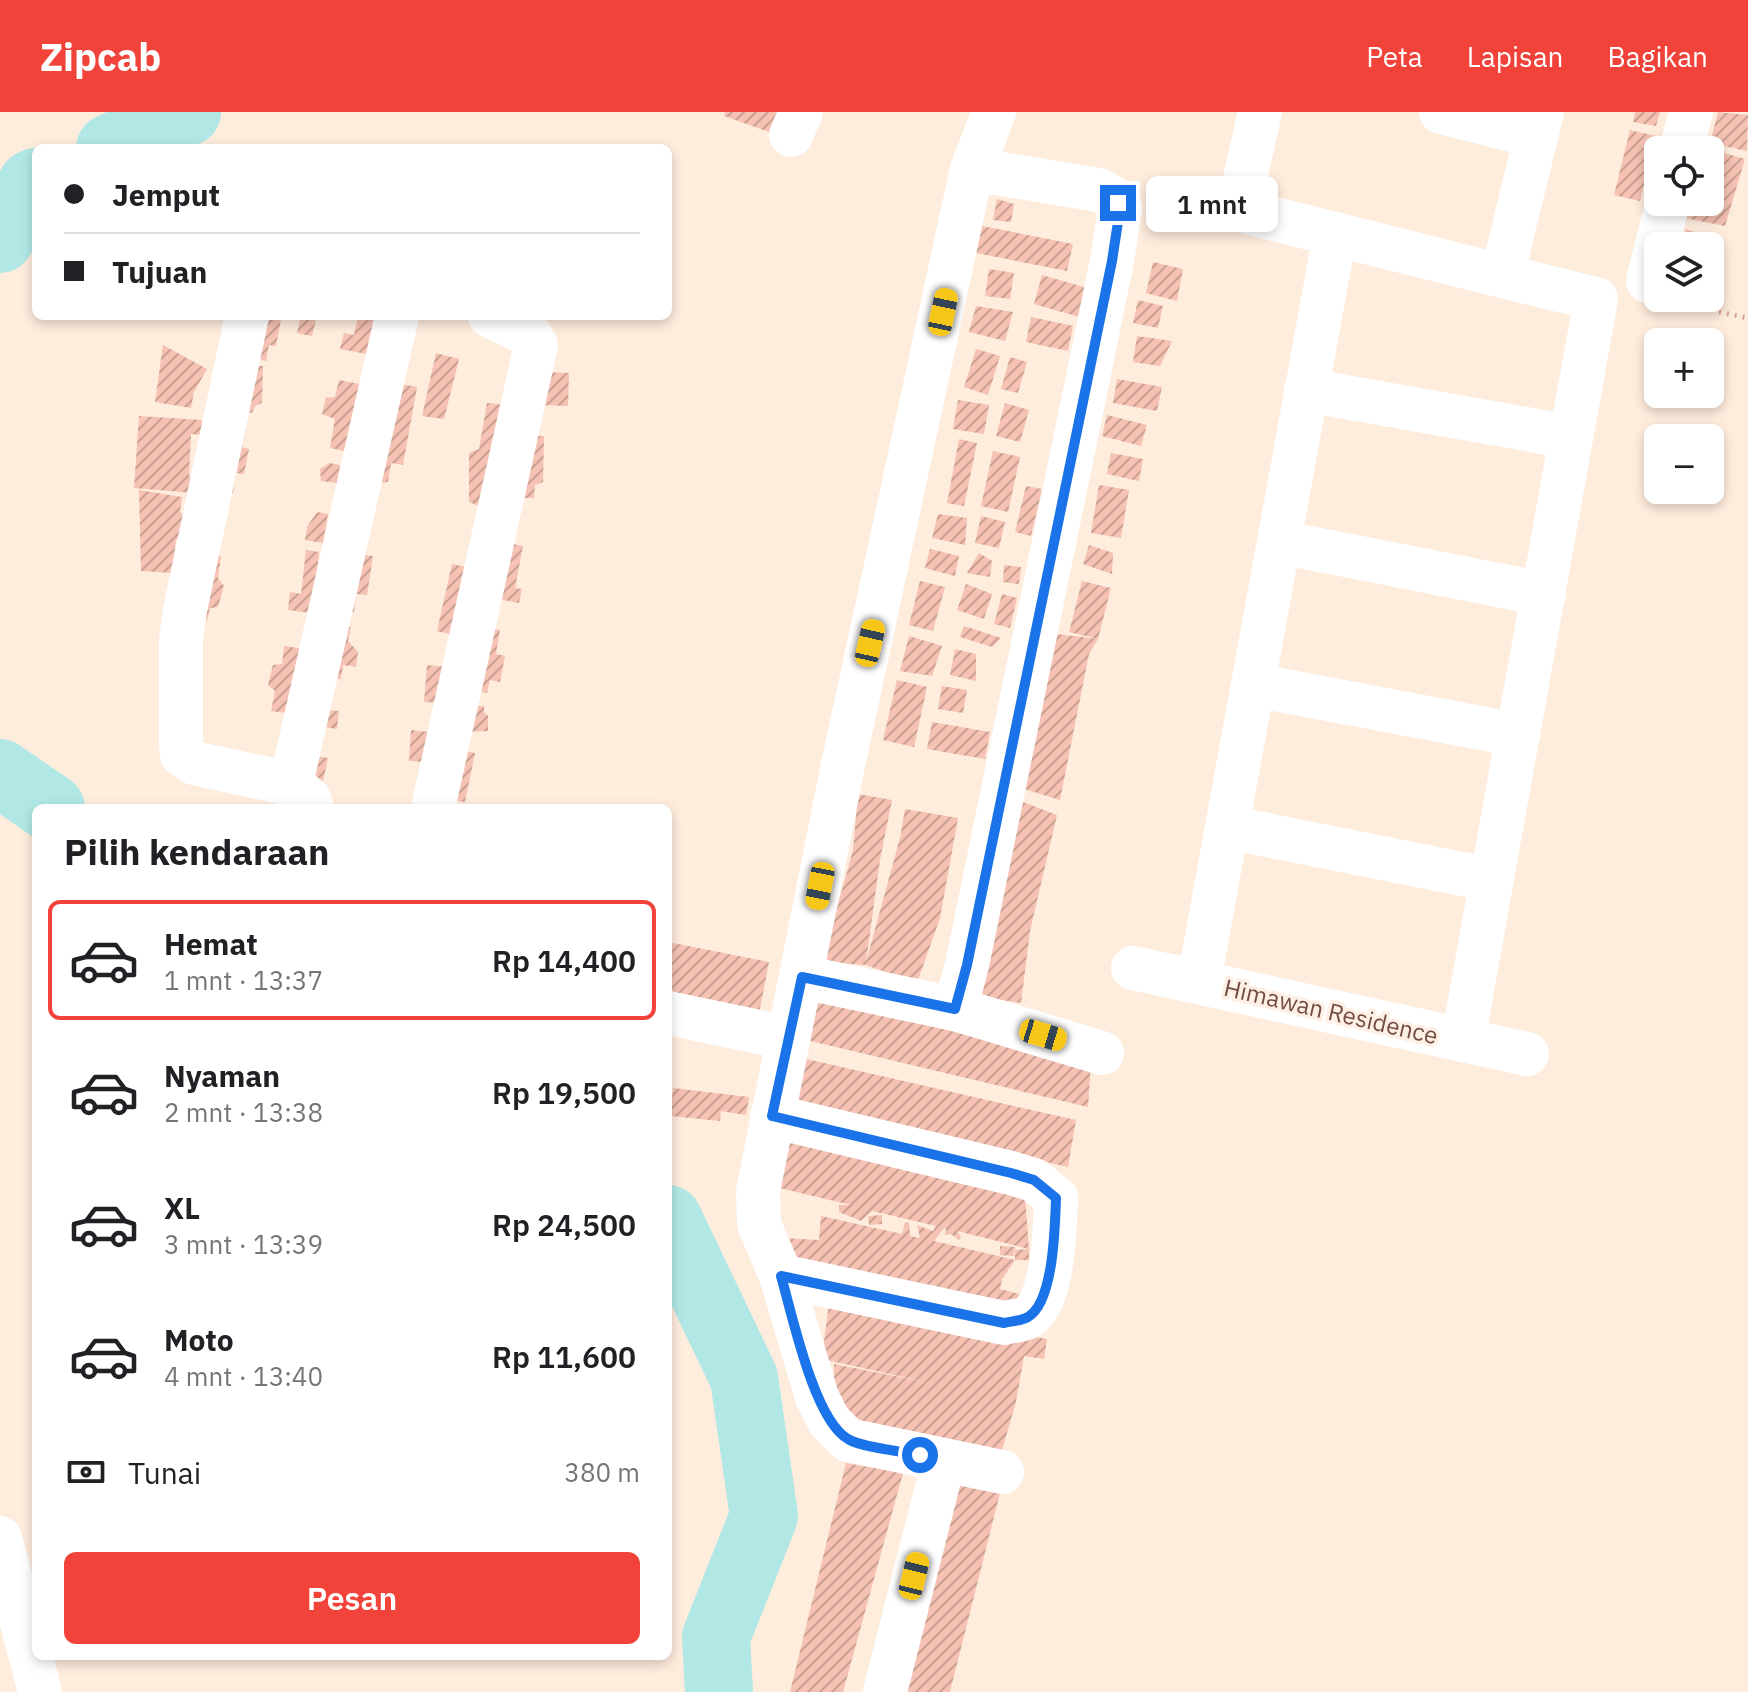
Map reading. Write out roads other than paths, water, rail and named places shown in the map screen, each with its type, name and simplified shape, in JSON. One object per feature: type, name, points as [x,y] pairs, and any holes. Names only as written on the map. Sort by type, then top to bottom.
[{"type":"street","points":[[994,112],[972,169],[843,765],[758,1191],[759,1224],[781,1276],[817,1397],[829,1421],[848,1440],[1002,1472]]},
{"type":"street","name":"Himawan Residence","points":[[1260,112],[1238,210],[1596,299],[1463,1040]]},
{"type":"street","points":[[1441,112],[1539,124],[1502,276]]},
{"type":"street","points":[[1685,136],[1691,112]]},
{"type":"street","points":[[955,1009],[967,965],[1103,308],[1120,209],[1112,197],[1099,190],[972,169]]},
{"type":"street","name":"Himawan Residence","points":[[1199,981],[1335,234]]},
{"type":"street","points":[[246,320],[185,610],[181,639],[182,755],[194,763],[302,796],[396,320]]},
{"type":"street","points":[[434,804],[536,345],[530,335],[498,320]]},
{"type":"street","points":[[1306,390],[1571,437]]},
{"type":"street","points":[[1279,542],[1544,594]]},
{"type":"street","points":[[1253,685],[1518,735]]},
{"type":"street","points":[[1227,827],[1492,880]]},
{"type":"street","name":"Himawan Residence","points":[[1133,968],[1527,1054]]},
{"type":"street","points":[[802,977],[955,1009],[1102,1053]]},
{"type":"street","points":[[672,1014],[788,1038]]},
{"type":"street","points":[[772,1116],[1011,1173],[1034,1180],[1056,1198],[1055,1238],[1045,1289],[1029,1317],[1004,1323],[781,1276]]},
{"type":"street","points":[[885,1692],[944,1460]]},
{"type":"street","points":[[0,1538],[40,1692]]},
{"type":"waterway","points":[[119,144],[187,112]]},
{"type":"waterway","points":[[0,239],[32,184]]},
{"type":"waterway","points":[[0,773],[45,804]]},
{"type":"waterway","points":[[672,1227],[744,1378],[764,1516],[716,1637],[719,1692]]}]
